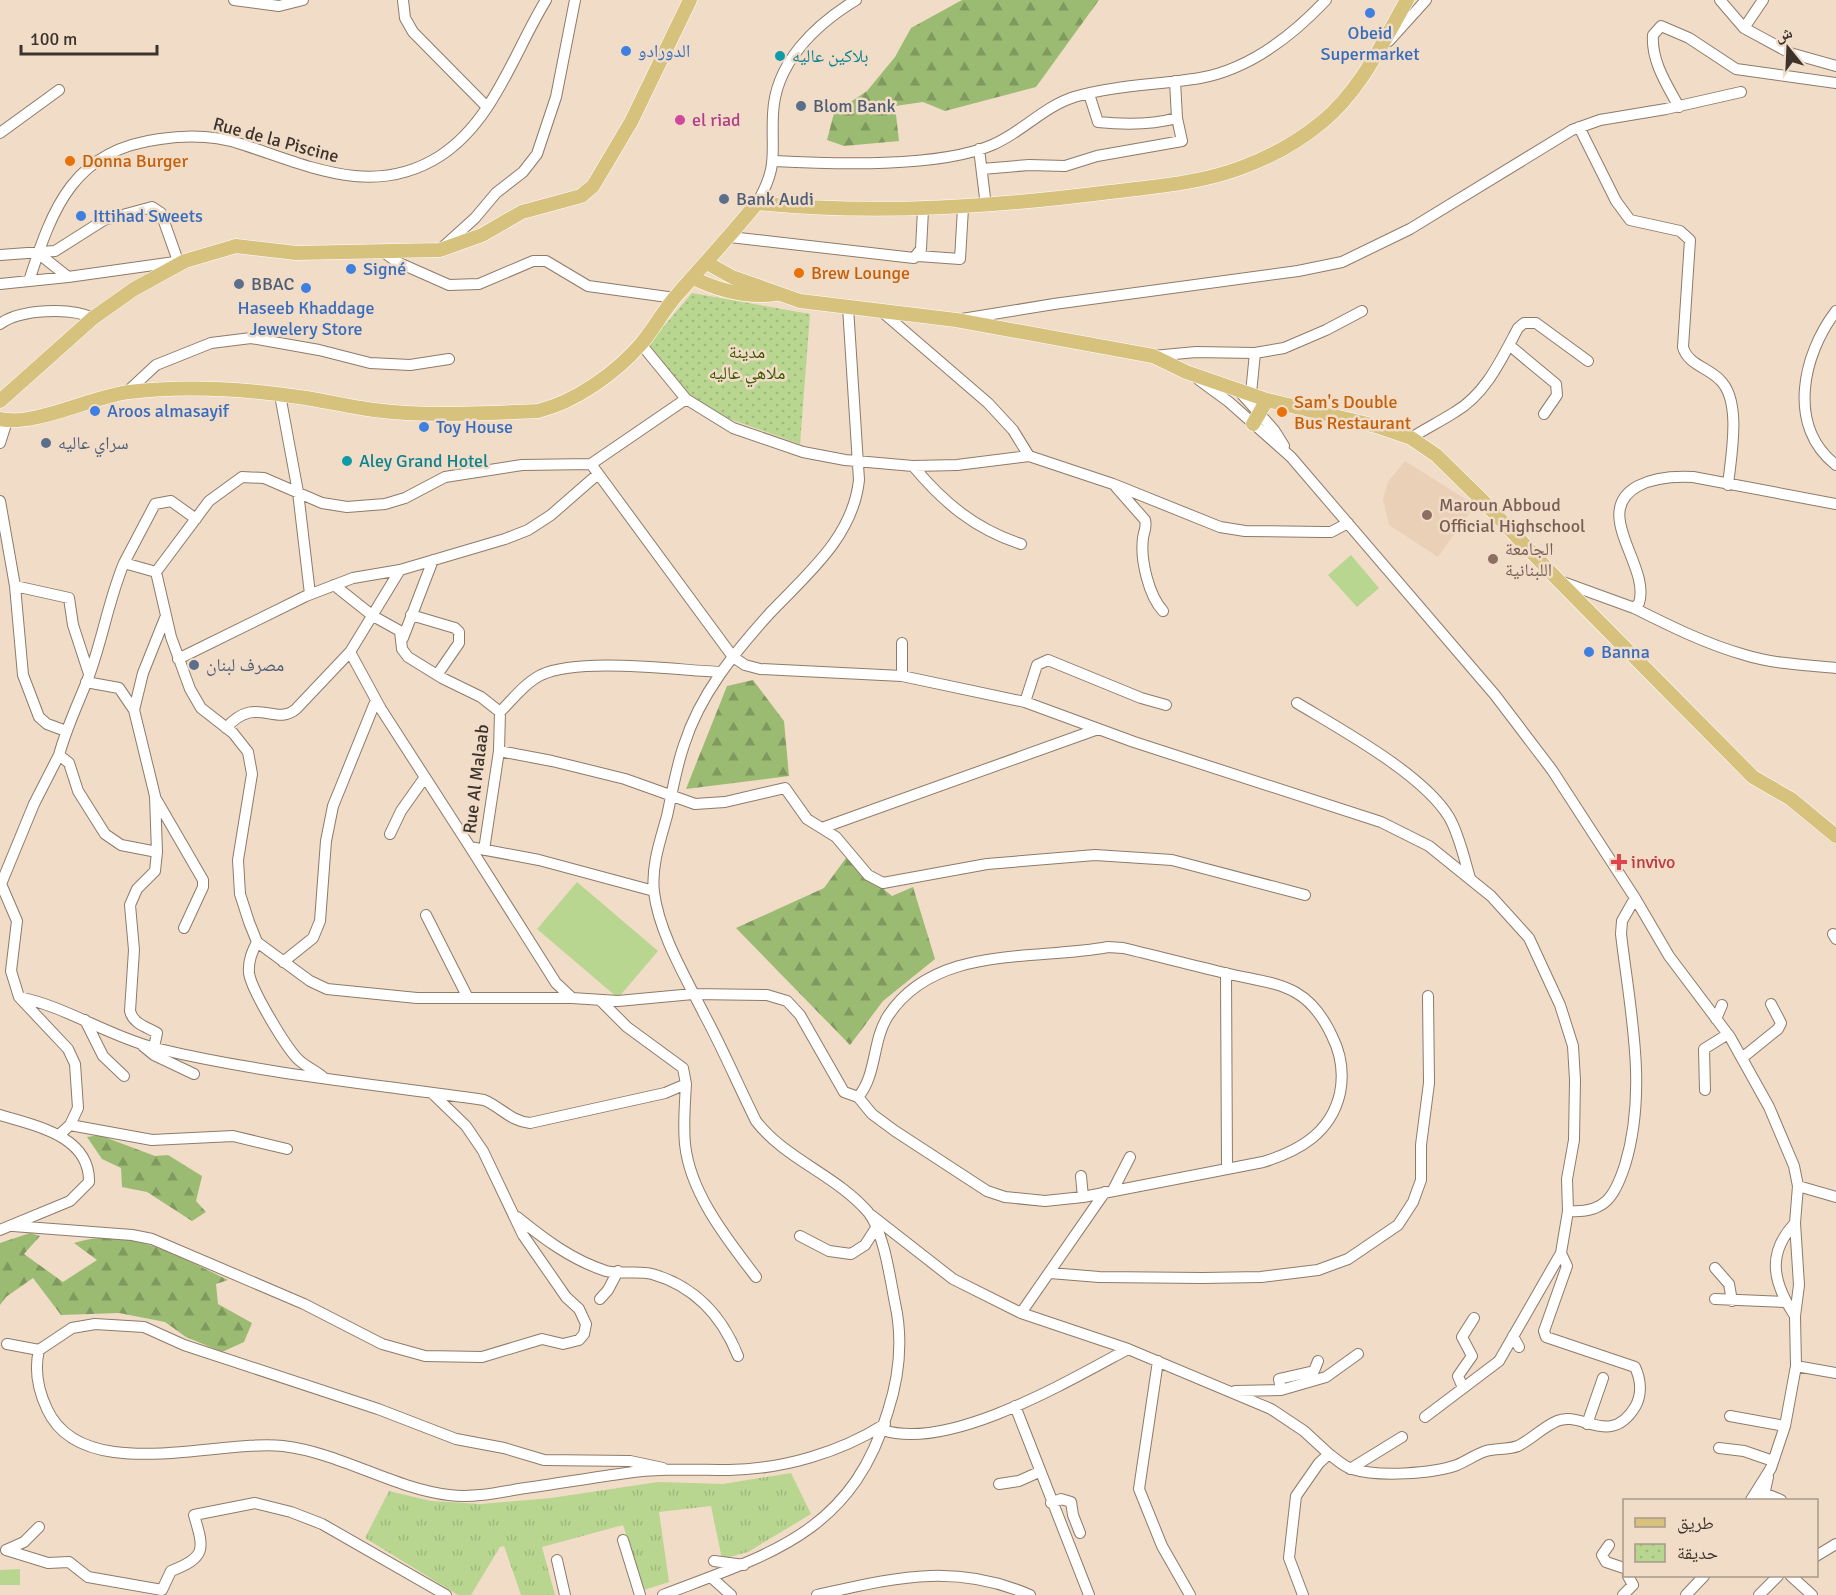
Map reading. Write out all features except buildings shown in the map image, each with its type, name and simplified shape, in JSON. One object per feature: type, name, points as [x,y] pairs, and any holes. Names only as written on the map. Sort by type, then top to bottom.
[{"type":"main road","points":[[1,398],[93,318],[134,289],[182,261],[236,246],[296,253],[440,250],[482,235],[522,212],[566,201],[589,190],[631,122],[690,0]]},
{"type":"main road","points":[[4,420],[46,414],[127,392],[227,389],[418,414],[538,411],[562,403],[589,387],[641,344],[675,298],[708,263],[757,203],[811,208],[923,210],[963,208],[1186,181],[1243,167],[1269,155],[1323,121],[1346,96],[1378,52],[1407,0]]},
{"type":"main road","points":[[708,263],[732,277],[800,301],[956,320],[1153,356],[1186,372],[1267,400],[1368,424],[1411,438],[1436,455],[1469,487],[1752,777],[1791,799],[1836,836]]},
{"type":"main road","points":[[724,290],[732,277]]},
{"type":"main road","points":[[693,278],[724,290],[761,297],[776,294]]},
{"type":"main road","points":[[1257,419],[1267,400]]},
{"type":"street","points":[[234,0],[279,6],[303,0]]},
{"type":"street","points":[[403,0],[405,18],[413,32],[487,107]]},
{"type":"street","name":"Rue de la Piscine","points":[[28,281],[53,219],[80,174],[90,164],[130,144],[169,137],[215,138],[333,174],[362,177],[412,170],[441,156],[464,137],[487,107],[546,0]]},
{"type":"street","points":[[440,250],[475,218],[496,193],[523,172],[537,154],[556,98],[575,0]]},
{"type":"street","points":[[757,203],[769,183],[774,161],[773,112],[776,90],[784,72],[806,40],[845,0]]},
{"type":"street","points":[[833,14],[856,0]]},
{"type":"street","points":[[774,161],[859,162],[940,158],[979,149],[1009,136],[1057,104],[1089,94],[1215,75],[1281,42],[1326,0]]},
{"type":"street","points":[[1378,52],[1426,0]]},
{"type":"street","points":[[1720,0],[1744,28],[1790,53],[1836,66]]},
{"type":"street","points":[[1744,28],[1762,0]]},
{"type":"street","points":[[1679,107],[1660,71],[1653,50],[1653,35],[1661,26],[1689,38],[1736,69],[1836,83]]},
{"type":"street","points":[[982,169],[1029,165],[1065,166],[1116,152],[1163,146],[1182,141],[1175,81]]},
{"type":"street","points":[[0,133],[59,90]]},
{"type":"street","points":[[956,320],[1054,304],[1298,271],[1342,262],[1390,241],[1489,183],[1550,142],[1579,127],[1600,120],[1679,107],[1741,92]]},
{"type":"street","points":[[1089,94],[1098,122],[1123,125],[1156,123],[1178,118]]},
{"type":"street","points":[[1579,127],[1616,201],[1630,220],[1680,231],[1690,240],[1683,347],[1685,354],[1691,360],[1720,379],[1732,401],[1728,484]]},
{"type":"street","points":[[979,149],[986,206]]},
{"type":"street","points":[[0,255],[38,253],[62,248],[94,225],[115,216],[152,207],[161,213],[182,261],[68,278],[0,284]]},
{"type":"street","points":[[730,237],[888,257],[918,256],[960,259],[963,208]]},
{"type":"street","points":[[918,256],[921,249],[923,210]]},
{"type":"street","points":[[381,250],[397,262],[449,285],[479,284],[533,261],[546,261],[588,286],[675,298]]},
{"type":"street","points":[[38,253],[68,278]]},
{"type":"street","points":[[848,307],[858,461],[857,496],[844,529],[829,550],[720,672],[684,745],[656,860],[654,891],[657,908],[693,994],[756,1120],[766,1134],[836,1185],[939,1270],[1021,1313],[1128,1349],[1283,1416],[1350,1469],[1405,1474],[1429,1471],[1457,1465],[1489,1450],[1518,1445],[1557,1421],[1567,1418],[1587,1425],[1604,1427],[1625,1418],[1638,1402],[1640,1384],[1635,1367],[1546,1337],[1544,1331],[1546,1322],[1568,1266],[1561,1253]]},
{"type":"street","points":[[879,309],[988,403],[1017,435],[1029,456]]},
{"type":"street","points":[[0,324],[14,316],[56,311],[83,313],[93,318]]},
{"type":"street","points":[[1153,356],[1196,352],[1255,353],[1284,348],[1308,339],[1362,311]]},
{"type":"street","points":[[1836,311],[1815,345],[1805,379],[1804,397],[1811,432],[1819,448],[1836,465]]},
{"type":"street","points":[[1411,438],[1456,412],[1472,399],[1495,370],[1518,328],[1531,321],[1588,361]]},
{"type":"street","points":[[127,392],[156,365],[210,343],[251,338],[319,350],[370,363],[410,365],[449,359]]},
{"type":"street","points":[[641,344],[686,399],[717,421],[765,441],[803,452],[858,461],[913,466],[957,465],[1029,456],[1113,484],[1233,529],[1331,532],[1348,523]]},
{"type":"street","points":[[1509,345],[1556,384],[1557,395],[1544,414]]},
{"type":"street","points":[[1251,393],[1255,353]]},
{"type":"street","points":[[1186,372],[1257,419]]},
{"type":"street","points":[[1234,387],[1257,419],[1495,694],[1532,743],[1635,898],[1669,956],[1728,1034],[1780,1134],[1794,1166],[1798,1185],[1795,1223],[1799,1285],[1795,1316],[1796,1366],[1785,1426],[1763,1497]]},
{"type":"street","points":[[280,395],[298,492],[310,594]]},
{"type":"street","points":[[686,399],[591,464],[522,465],[445,477],[405,498],[368,507],[322,503],[264,478],[242,477],[208,501],[156,572],[165,618],[178,659],[201,708],[226,728],[248,752],[252,774],[238,860],[240,894],[257,942],[310,981],[327,988],[417,998],[572,998],[600,1001],[693,994],[767,995],[787,1001],[800,1015],[840,1087],[850,1096],[858,1097],[872,1113],[895,1131],[987,1191],[1005,1197],[1045,1201],[1083,1197],[1227,1167],[1263,1162],[1306,1144],[1335,1109],[1342,1070],[1338,1047],[1316,1007],[1279,984],[1123,948],[1108,948],[972,962],[923,980],[898,1002],[878,1037],[867,1086],[858,1097]]},
{"type":"street","points":[[0,443],[4,420]]},
{"type":"street","points":[[591,464],[733,657],[745,664],[760,669],[902,676],[1025,702],[1098,729],[1381,822],[1429,846],[1470,878],[1505,910],[1529,938],[1540,958],[1566,1021],[1573,1046],[1574,1140],[1567,1179],[1568,1210],[1561,1253],[1499,1361],[1425,1417]]},
{"type":"street","points":[[913,466],[931,488],[968,521],[1021,544]]},
{"type":"street","points":[[178,659],[310,594],[334,585],[353,578],[400,570],[528,530],[552,515],[598,474]]},
{"type":"street","points":[[1634,608],[1640,603],[1642,588],[1621,529],[1620,506],[1623,499],[1633,489],[1643,483],[1676,476],[1836,504]]},
{"type":"street","points":[[1113,484],[1145,520],[1143,546],[1148,578],[1154,599],[1163,612]]},
{"type":"street","points":[[0,501],[4,546],[15,586],[22,665],[29,696],[39,717],[47,724],[66,731]]},
{"type":"street","points":[[59,1135],[70,1125],[78,1108],[75,1064],[68,1049],[19,997],[11,971],[16,921],[1,884],[34,804],[59,755],[66,731],[88,678],[110,596],[124,563],[155,504],[171,501],[196,519]]},
{"type":"street","points":[[433,560],[411,615],[403,638],[402,649],[408,657],[437,675],[481,697],[500,712],[528,683],[560,668],[629,667],[720,672]]},
{"type":"street","points":[[124,563],[156,572]]},
{"type":"street","points":[[226,728],[235,718],[249,711],[291,714],[350,652],[400,570]]},
{"type":"street","points":[[1557,579],[1634,608],[1677,630],[1744,655],[1773,662],[1836,668]]},
{"type":"street","points":[[334,585],[374,616],[394,626],[403,638]]},
{"type":"street","points":[[15,586],[69,598],[73,625],[88,678]]},
{"type":"street","points":[[411,615],[455,628],[459,632],[459,643],[437,675]]},
{"type":"street","points":[[134,710],[143,673],[165,618]]},
{"type":"street","points":[[902,643],[902,676]]},
{"type":"street","points":[[350,652],[376,700],[556,983],[572,998]]},
{"type":"street","points":[[1025,702],[1037,665],[1052,660],[1141,698],[1166,705]]},
{"type":"street","points":[[88,678],[118,688],[134,710],[155,796],[157,852],[155,871],[137,889],[130,905],[134,950],[130,1011],[139,1024],[157,1032],[154,1047]]},
{"type":"street","points":[[283,962],[313,938],[320,921],[326,841],[333,806],[376,700]]},
{"type":"street","points":[[1297,703],[1376,751],[1429,793],[1450,819],[1470,878]]},
{"type":"street","name":"Rue Al Malaab","points":[[484,850],[499,751],[500,712]]},
{"type":"street","points":[[822,828],[1098,729]]},
{"type":"street","points":[[499,751],[552,761],[672,795],[695,804],[707,804],[785,788],[807,819],[836,837],[868,875],[882,883],[987,864],[1095,855],[1172,860],[1305,896]]},
{"type":"street","points":[[59,755],[69,763],[78,791],[105,834],[121,845],[157,852]]},
{"type":"street","points":[[390,834],[401,811],[425,777]]},
{"type":"street","points":[[155,796],[203,880],[203,887],[184,928]]},
{"type":"street","points":[[470,847],[539,860],[654,891]]},
{"type":"street","points":[[1568,1210],[1587,1210],[1610,1200],[1616,1192],[1634,1131],[1637,1068],[1621,934],[1622,921],[1635,898]]},
{"type":"street","points":[[426,915],[468,998]]},
{"type":"street","points":[[257,942],[250,957],[249,974],[258,994],[287,1046],[300,1061],[326,1079]]},
{"type":"street","points":[[1226,973],[1227,1167]]},
{"type":"street","points":[[1050,1273],[1099,1277],[1203,1278],[1261,1276],[1318,1270],[1332,1267],[1357,1254],[1398,1225],[1413,1202],[1420,1180],[1421,1145],[1429,1083],[1428,996]]},
{"type":"street","points":[[19,997],[41,1001],[141,1044],[247,1069],[484,1100],[501,1109],[511,1119],[530,1123],[665,1093],[686,1084]]},
{"type":"street","points":[[600,1001],[627,1028],[683,1068],[686,1084],[685,1143],[690,1168],[724,1235],[756,1277]]},
{"type":"street","points":[[1716,1019],[1722,1005]]},
{"type":"street","points":[[1742,1058],[1778,1029],[1781,1023],[1771,1005]]},
{"type":"street","points":[[85,1020],[103,1056],[124,1076]]},
{"type":"street","points":[[1705,1090],[1704,1049],[1728,1034]]},
{"type":"street","points":[[141,1044],[154,1055],[195,1074]]},
{"type":"street","points":[[13,1226],[132,1235],[152,1239],[304,1304],[382,1344],[425,1356],[482,1357],[542,1339],[571,1344],[579,1341],[584,1334],[586,1324],[579,1310],[566,1297],[523,1235],[483,1151],[466,1126],[434,1095]]},
{"type":"street","points":[[0,1115],[59,1135],[70,1142],[86,1161],[89,1170],[89,1182],[70,1201],[0,1230]]},
{"type":"street","points":[[70,1125],[152,1140],[232,1136],[287,1149]]},
{"type":"street","points":[[1021,1313],[1109,1191],[1130,1157]]},
{"type":"street","points":[[1081,1176],[1083,1197]]},
{"type":"street","points":[[1798,1185],[1836,1197]]},
{"type":"street","points":[[663,1595],[744,1565],[794,1539],[835,1508],[856,1481],[884,1427],[897,1375],[898,1331],[891,1283],[876,1228],[869,1213]]},
{"type":"street","points":[[514,1215],[567,1254],[609,1272],[651,1274],[693,1294],[728,1331],[738,1356]]},
{"type":"street","points":[[1795,1223],[1781,1237],[1775,1260],[1786,1302],[1795,1316]]},
{"type":"street","points":[[800,1236],[829,1251],[851,1254],[865,1245],[876,1228]]},
{"type":"street","points":[[1715,1268],[1728,1284],[1732,1301]]},
{"type":"street","points":[[600,1299],[609,1290],[618,1271]]},
{"type":"street","points":[[1715,1299],[1786,1302]]},
{"type":"street","points":[[1463,1388],[1458,1376],[1472,1356],[1462,1337],[1474,1318]]},
{"type":"street","points":[[663,1468],[630,1461],[544,1460],[504,1448],[456,1439],[336,1394],[184,1345],[144,1327],[95,1324],[72,1328],[39,1350],[36,1361],[39,1392],[54,1425],[71,1438],[105,1450],[154,1453],[256,1444],[286,1447],[331,1457],[405,1485],[465,1497],[663,1468],[729,1470],[784,1465],[842,1445],[884,1427],[913,1436],[949,1430],[1015,1407],[1128,1349]]},
{"type":"street","points":[[1513,1336],[1519,1347]]},
{"type":"street","points":[[7,1344],[39,1350]]},
{"type":"street","points":[[1228,1392],[1281,1389],[1326,1377],[1358,1354]]},
{"type":"street","points":[[1158,1361],[1139,1489],[1162,1546],[1190,1595]]},
{"type":"street","points":[[1281,1389],[1280,1379],[1314,1371],[1318,1361]]},
{"type":"street","points":[[1796,1366],[1836,1373]]},
{"type":"street","points":[[1587,1425],[1603,1378]]},
{"type":"street","points":[[1015,1407],[1089,1595]]},
{"type":"street","points":[[1730,1416],[1785,1426]]},
{"type":"street","points":[[1350,1469],[1402,1437]]},
{"type":"street","points":[[1719,1448],[1744,1451],[1772,1464]]},
{"type":"street","points":[[1303,1595],[1289,1558],[1296,1496],[1319,1463],[1329,1454]]},
{"type":"street","points":[[1752,1499],[1772,1464]]},
{"type":"street","points":[[999,1484],[1019,1481],[1039,1472]]},
{"type":"street","points":[[1051,1503],[1061,1499],[1071,1502],[1080,1533]]},
{"type":"street","points":[[39,1527],[24,1542],[6,1550],[48,1563],[69,1562],[88,1577],[162,1590],[171,1571],[193,1562],[199,1555],[202,1544],[194,1515],[255,1503],[291,1512],[322,1524],[446,1595]]},
{"type":"street","points":[[623,1540],[640,1595]]},
{"type":"street","points":[[1818,1556],[1836,1544]]},
{"type":"street","points":[[1609,1545],[1602,1555],[1606,1562],[1623,1568]]},
{"type":"street","points":[[556,1560],[565,1595]]},
{"type":"street","points":[[714,1561],[744,1565]]},
{"type":"street","points":[[818,1595],[910,1575],[943,1575],[983,1579],[1030,1595]]},
{"type":"street","points":[[1623,1595],[1633,1585],[1629,1577]]},
{"type":"street","points":[[1686,1595],[1702,1577]]},
{"type":"street","points":[[1759,1595],[1776,1577]]},
{"type":"street","points":[[1793,1577],[1812,1595]]},
{"type":"street","points":[[712,1578],[731,1595]]},
{"type":"shaded area","name":"Maroun Abboud Official Highschool","points":[[1405,461],[1475,505],[1438,557],[1389,525],[1383,499],[1388,482]]},
{"type":"green space","points":[[962,0],[1099,0],[1036,87],[945,111],[923,102],[895,106],[899,141],[844,146],[827,140],[834,113],[867,91],[895,57],[911,28]]},
{"type":"green space","name":"مدينة ملاهي عاليه","points":[[692,293],[810,314],[800,444],[727,418],[693,399],[648,345]]},
{"type":"green space","points":[[1351,555],[1379,588],[1357,607],[1328,575]]},
{"type":"green space","points":[[753,680],[784,721],[789,776],[686,789],[727,686]]},
{"type":"green space","points":[[846,858],[892,896],[913,887],[935,959],[883,1001],[850,1045],[736,928],[824,888]]},
{"type":"green space","points":[[577,882],[658,951],[618,998],[537,929]]},
{"type":"green space","points":[[99,1135],[155,1156],[168,1155],[202,1176],[196,1201],[206,1212],[192,1221],[147,1192],[122,1187],[121,1168],[102,1159],[87,1137]]},
{"type":"green space","points":[[30,1233],[40,1236],[24,1254],[63,1282],[97,1260],[74,1243],[94,1238],[114,1238],[153,1246],[228,1280],[216,1284],[218,1304],[252,1323],[244,1342],[222,1352],[186,1337],[165,1322],[119,1313],[61,1315],[33,1278],[6,1297],[0,1305],[0,1243]]},
{"type":"green space","points":[[791,1473],[811,1514],[748,1552],[722,1559],[711,1506],[659,1512],[669,1582],[644,1590],[623,1525],[542,1547],[555,1595],[521,1595],[504,1546],[500,1547],[471,1595],[458,1595],[365,1538],[389,1491],[431,1501],[481,1504],[551,1498],[658,1482],[723,1484]]},
{"type":"green space","points":[[20,1569],[20,1585],[0,1585],[0,1570]]},
{"type":"place","name":"Obeid Supermarket","points":[[1370,13]]},
{"type":"place","name":"الدورادو","points":[[626,51]]},
{"type":"place","name":"بلاكين عاليه","points":[[780,56]]},
{"type":"place","name":"Blom Bank","points":[[801,106]]},
{"type":"place","name":"el riad","points":[[680,120]]},
{"type":"place","name":"Donna Burger","points":[[70,161]]},
{"type":"place","name":"Bank Audi","points":[[724,199]]},
{"type":"place","name":"Ittihad Sweets","points":[[81,216]]},
{"type":"place","name":"Signé","points":[[351,269]]},
{"type":"place","name":"Brew Lounge","points":[[799,273]]},
{"type":"place","name":"BBAC","points":[[239,284]]},
{"type":"place","name":"Haseeb Khaddage Jewelery Store","points":[[306,288]]},
{"type":"place","name":"Aroos almasayif","points":[[95,411]]},
{"type":"place","name":"Sam's Double Bus Restaurant","points":[[1282,412]]},
{"type":"place","name":"Toy House","points":[[424,427]]},
{"type":"place","name":"سراي عاليه","points":[[46,443]]},
{"type":"place","name":"Aley Grand Hotel","points":[[347,461]]},
{"type":"place","name":"Maroun Abboud Official Highschool","points":[[1427,515]]},
{"type":"place","name":"الجامعة اللبنانية","points":[[1493,559]]},
{"type":"place","name":"Banna","points":[[1589,652]]},
{"type":"place","name":"مصرف لبنان","points":[[194,665]]},
{"type":"place","name":"invivo","points":[[1619,862]]}]
